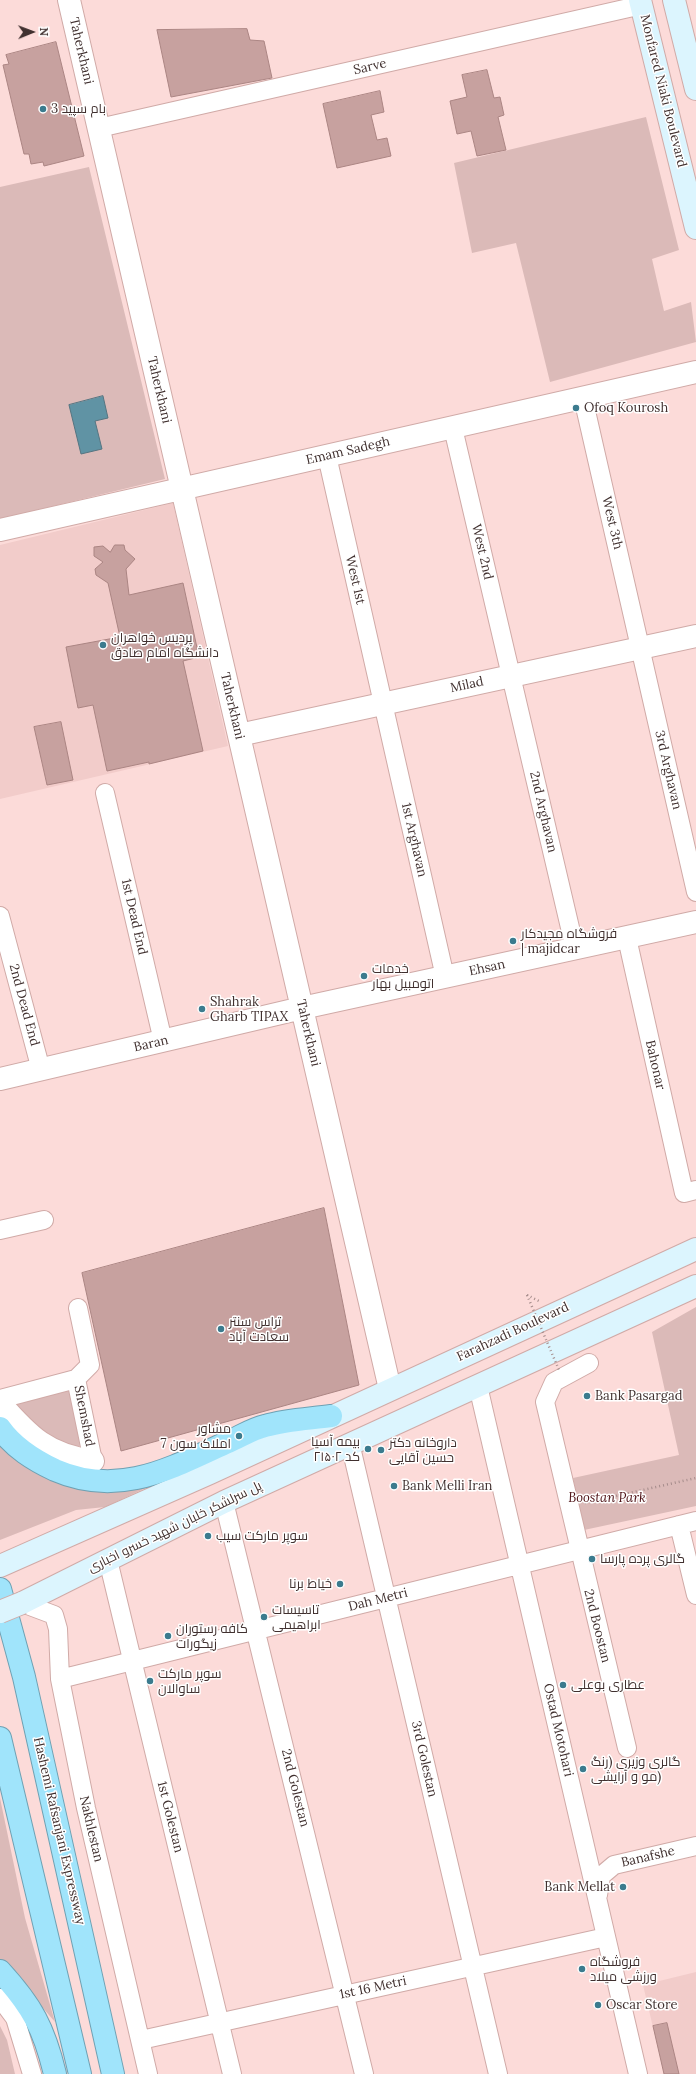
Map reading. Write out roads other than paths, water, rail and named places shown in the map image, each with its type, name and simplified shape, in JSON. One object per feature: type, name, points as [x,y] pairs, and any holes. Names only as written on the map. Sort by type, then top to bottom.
[{"type":"highway","points":[[0,1428],[15,1446],[31,1458],[64,1474],[101,1481],[121,1481],[161,1473],[264,1426],[331,1416]]},
{"type":"highway","name":"Hashemi Rafsanjani Expressway","points":[[0,1589],[26,1684],[113,2074]]},
{"type":"highway","points":[[0,1738],[80,2074]]},
{"type":"highway","points":[[0,1971],[17,1989],[42,2029],[55,2074]]},
{"type":"main road","points":[[674,0],[696,89]]},
{"type":"main road","name":"Monfared Niaki Boulevard","points":[[641,3],[696,228]]},
{"type":"main road","name":"Farahzadi Boulevard","points":[[331,1416],[696,1249]]},
{"type":"main road","points":[[350,1443],[696,1286]]},
{"type":"main road","points":[[6,1564],[331,1416]]},
{"type":"main road","name":"پل سرلشکر خلبان شهید خسرو اخباری","points":[[0,1612],[22,1603],[224,1502],[350,1443]]},
{"type":"street","name":"Taherkhani","points":[[69,0],[390,1389]]},
{"type":"street","name":"Sarve","points":[[99,128],[641,3]]},
{"type":"street","name":"Emam Sadegh","points":[[0,530],[696,372]]},
{"type":"street","name":"West 3th","points":[[584,398],[640,648]]},
{"type":"street","name":"West 2nd","points":[[453,428],[512,676]]},
{"type":"street","name":"West 1st","points":[[327,456],[383,704]]},
{"type":"street","name":"Milad","points":[[239,735],[696,636]]},
{"type":"street","name":"3rd Arghavan","points":[[640,648],[696,892]]},
{"type":"street","name":"2nd Arghavan","points":[[512,676],[575,949]]},
{"type":"street","name":"1st Arghavan","points":[[383,704],[445,977]]},
{"type":"street","name":"1st Dead End","points":[[105,792],[163,1041]]},
{"type":"street","name":"2nd Dead End","points":[[0,916],[41,1070]]},
{"type":"street","name":"Ehsan","points":[[302,1008],[696,922]]},
{"type":"street","name":"Bahonar","points":[[627,938],[690,1191]]},
{"type":"street","name":"Baran","points":[[0,1079],[302,1008]]},
{"type":"street","points":[[0,1230],[44,1220]]},
{"type":"street","points":[[76,1378],[90,1365],[78,1308]]},
{"type":"street","name":"2nd Boostan","points":[[589,1363],[554,1382],[545,1402],[627,1748]]},
{"type":"street","name":"Shemshad","points":[[0,1399],[76,1378],[93,1461]]},
{"type":"street","name":"Ostad Motohari","points":[[478,1386],[638,2074]]},
{"type":"street","points":[[0,1402],[24,1430],[41,1444],[58,1453],[75,1459],[93,1461]]},
{"type":"street","name":"3rd Golestan","points":[[350,1443],[498,2074]]},
{"type":"street","name":"2nd Golestan","points":[[224,1502],[346,1995],[364,2074]]},
{"type":"street","points":[[687,1523],[696,1595]]},
{"type":"street","name":"Dah Metri","points":[[60,1679],[687,1523]]},
{"type":"street","name":"1st Golestan","points":[[108,1560],[232,2074]]},
{"type":"street","name":"Nakhlestan","points":[[22,1603],[54,1615],[58,1629],[60,1679],[86,1808],[148,2074]]},
{"type":"street","name":"Banafshe","points":[[597,1898],[601,1876],[614,1865],[696,1846]]},
{"type":"street","name":"1st 16 Metri","points":[[141,2040],[606,1937]]},
{"type":"street","points":[[0,1998],[15,2018],[32,2074]]},
{"type":"water","points":[[103,396],[108,418],[95,421],[102,449],[81,454],[69,405]]},
{"type":"place","name":"بام سپید 3","points":[[43,109]]},
{"type":"place","name":"Ofoq Kourosh","points":[[576,408]]},
{"type":"place","name":"پردیس خواهران دانشگاه امام صادق","points":[[103,645]]},
{"type":"place","name":"فروشگاه مجیدکار | majidcar","points":[[513,941]]},
{"type":"place","name":"خدمات اتومبیل بهار","points":[[364,976]]},
{"type":"place","name":"Shahrak Gharb TIPAX","points":[[202,1009]]},
{"type":"place","name":"تراس سنتر سعادت آباد","points":[[221,1329]]},
{"type":"place","name":"Bank Pasargad","points":[[587,1396]]},
{"type":"place","name":"مشاور املاک سون 7","points":[[239,1436]]},
{"type":"place","name":"بیمه آسیا کد ۲۱۵۰۲","points":[[368,1449]]},
{"type":"place","name":"داروخانه دکتر حسین آقایی","points":[[381,1450]]},
{"type":"place","name":"Bank Melli Iran","points":[[394,1486]]},
{"type":"place","name":"سوپر مارکت سیب","points":[[208,1536]]},
{"type":"place","name":"گالری پرده پارسا","points":[[592,1559]]},
{"type":"place","name":"خیاط برنا","points":[[340,1584]]},
{"type":"place","name":"تاسیسات ابراهیمی","points":[[264,1617]]},
{"type":"place","name":"کافه رستوران زیگورات","points":[[168,1636]]},
{"type":"place","name":"سوپر مارکت ساوالان","points":[[150,1681]]},
{"type":"place","name":"عطاری بوعلی","points":[[563,1685]]},
{"type":"place","name":"گالری وزیری (رنگ مو و آرایشی)","points":[[583,1769]]},
{"type":"place","name":"Bank Mellat","points":[[623,1887]]},
{"type":"place","name":"فروشگاه ورزشی میلاد","points":[[582,1969]]},
{"type":"place","name":"Oscar Store","points":[[598,2005]]},
{"type":"park label","name":"Boostan Park","points":[[607,1498]]}]
